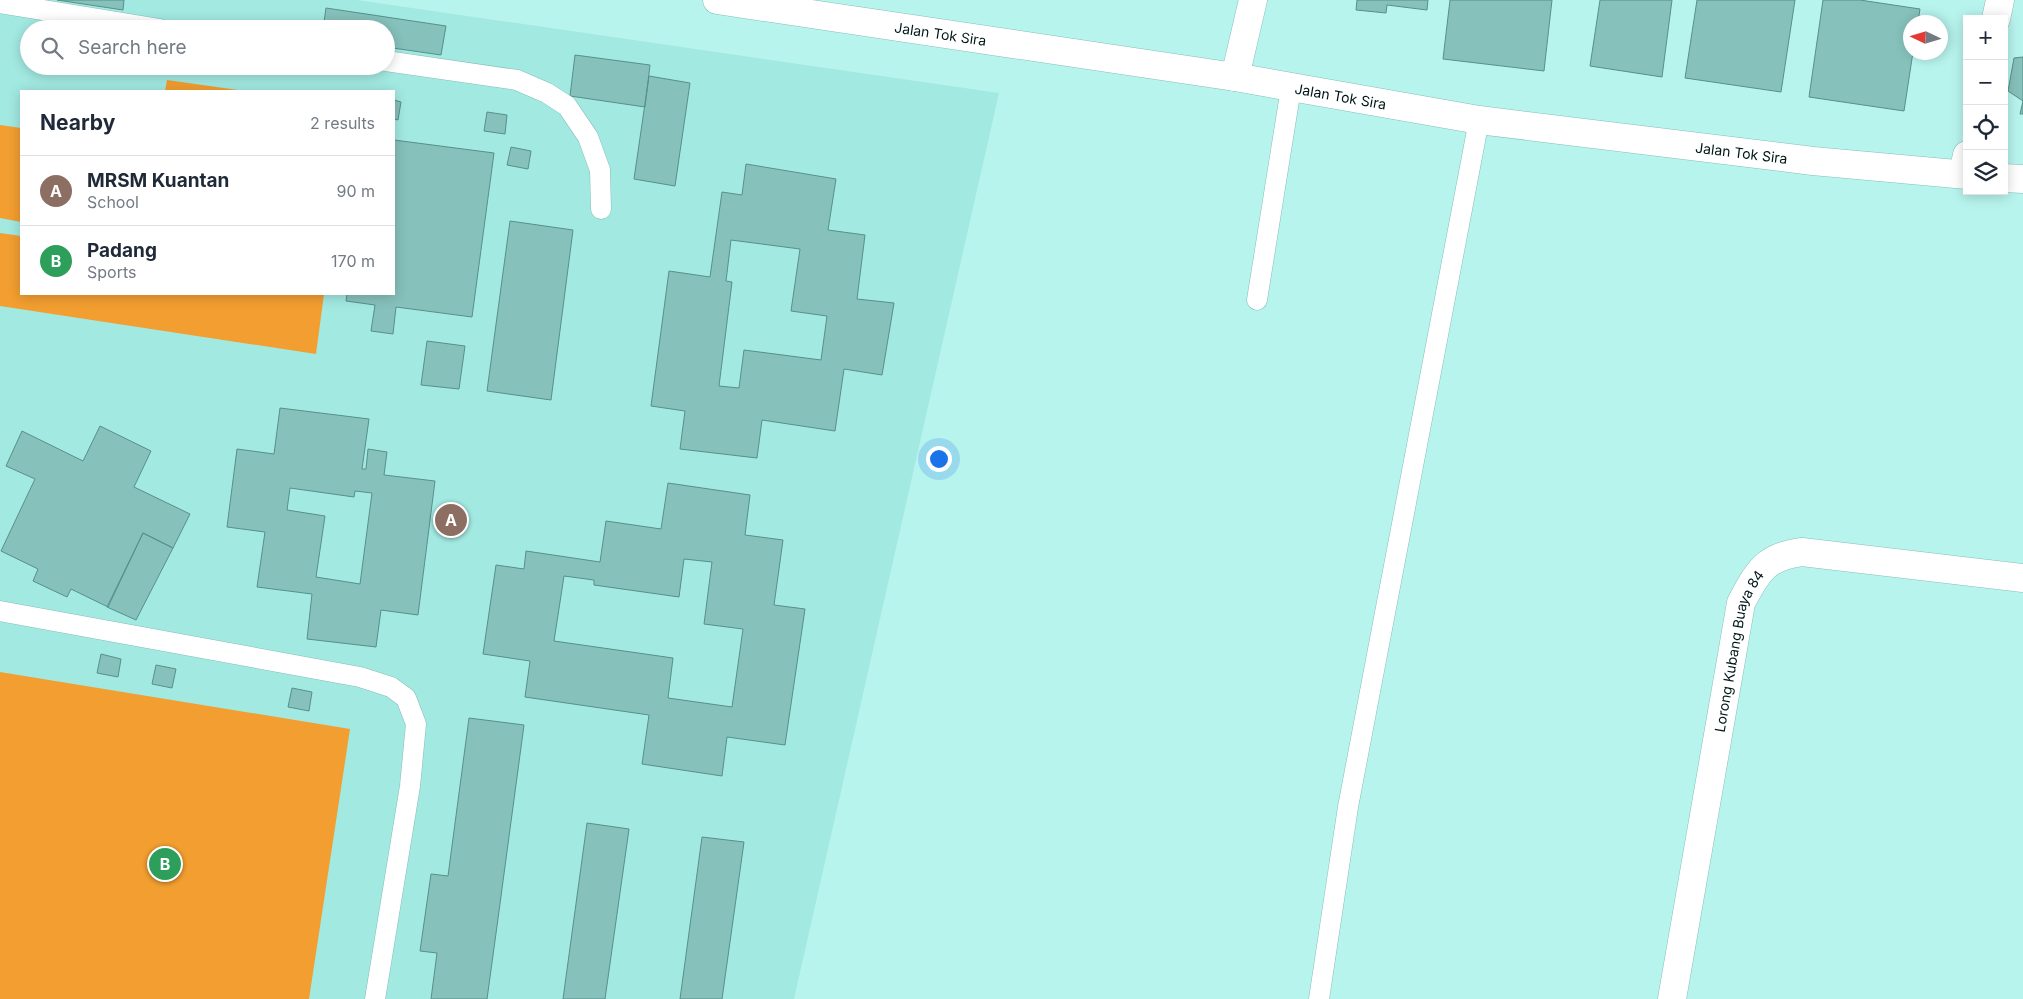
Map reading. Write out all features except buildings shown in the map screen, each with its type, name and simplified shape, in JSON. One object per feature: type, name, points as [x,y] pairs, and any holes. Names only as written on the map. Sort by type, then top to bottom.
[{"type":"street","name":"Jalan Tok Sira","points":[[717,0],[814,7],[1235,77],[1479,120],[1813,161],[1963,168]]},
{"type":"street","points":[[1235,77],[1253,0]]},
{"type":"street","points":[[1997,15],[2000,0]]},
{"type":"street","points":[[2008,178],[2023,179]]},
{"type":"street","name":"Lorong Kubang Buaya 84","points":[[1672,999],[1741,603],[1752,582],[1766,563],[1783,554],[1802,552],[2023,578]]},
{"type":"lane","points":[[0,3],[105,20]]},
{"type":"lane","points":[[395,62],[517,80],[547,93],[567,106],[588,137],[600,170],[601,209]]},
{"type":"lane","points":[[1257,300],[1291,88]]},
{"type":"lane","points":[[1319,999],[1348,807],[1479,120]]},
{"type":"lane","points":[[0,611],[360,677],[391,687],[406,698],[416,724],[411,777],[375,999]]},
{"type":"shaded area","points":[[0,0],[357,0],[999,93],[794,999],[0,999]]},
{"type":"shaded area","points":[[167,80],[238,90],[165,90]]},
{"type":"shaded area","points":[[0,125],[20,128],[20,222],[0,218]]},
{"type":"shaded area","points":[[0,233],[20,236],[20,295],[324,295],[316,354],[0,306]]},
{"type":"shaded area","points":[[0,672],[350,729],[309,999],[0,999]]},
{"type":"place","name":"MRSM Kuantan","points":[[451,520]]},
{"type":"place","name":"Padang","points":[[165,864]]}]
